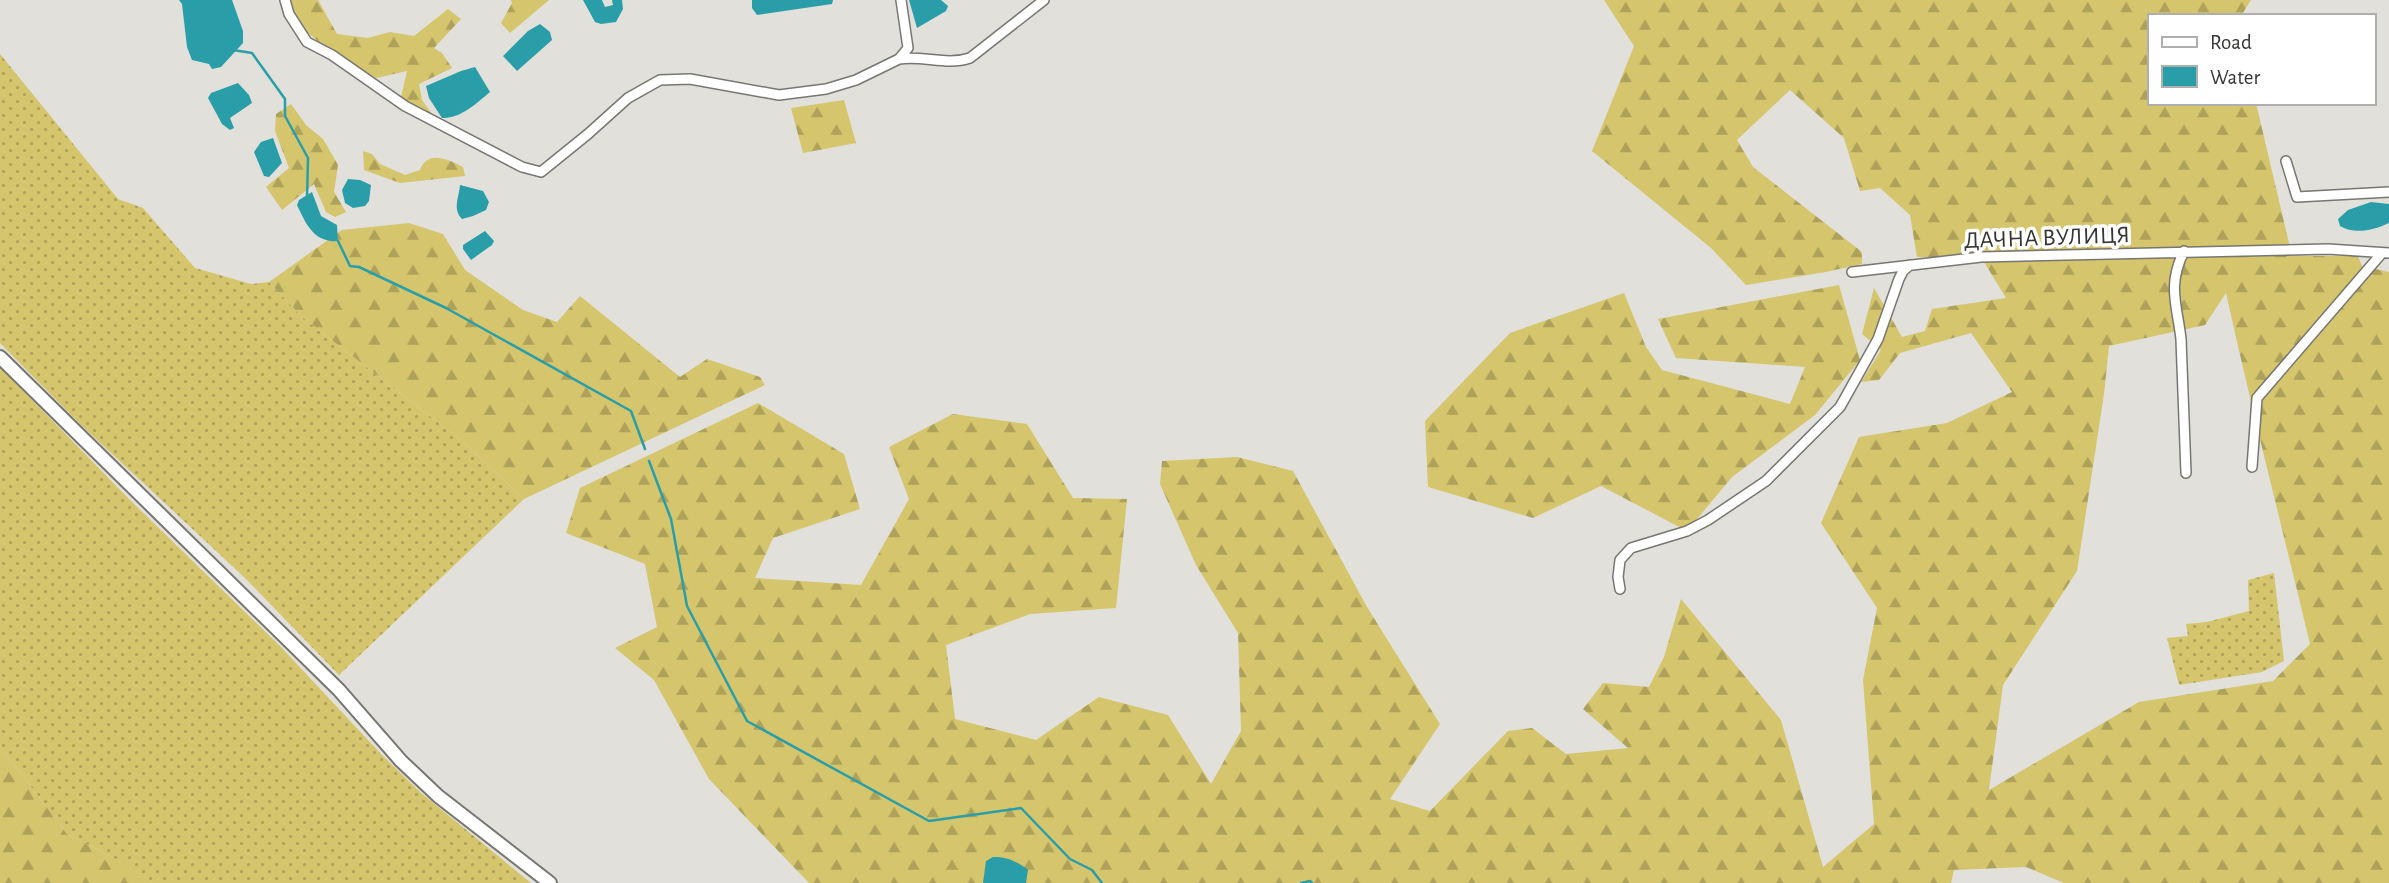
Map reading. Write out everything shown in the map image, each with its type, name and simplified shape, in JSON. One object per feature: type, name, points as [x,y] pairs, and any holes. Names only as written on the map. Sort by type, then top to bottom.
[{"type":"street","points":[[285,0],[289,15],[307,41],[332,55],[405,106],[522,167],[541,172],[628,99],[660,80],[690,79],[779,95],[826,89],[856,80],[899,59],[915,56],[958,62],[970,58],[1044,0]]},
{"type":"street","points":[[899,59],[908,48],[901,0]]},
{"type":"street","points":[[2286,161],[2297,197],[2389,192]]},
{"type":"street","name":"ДАЧНА ВУЛИЦЯ","points":[[1852,272],[1981,257],[2328,249],[2386,253]]},
{"type":"street","points":[[2184,251],[2175,270],[2174,306],[2179,318],[2181,340],[2186,473]]},
{"type":"street","points":[[2252,467],[2257,398],[2386,253]]},
{"type":"street","points":[[1620,589],[1620,561],[1631,548],[1687,531],[1766,481],[1840,407],[1878,339],[1903,271],[1912,264]]},
{"type":"street","points":[[0,357],[339,690],[401,761],[438,796],[550,883]]},
{"type":"green space","points":[[289,0],[318,0],[337,34],[368,38],[390,32],[414,36],[448,9],[461,19],[434,48],[442,53],[452,68],[419,84],[422,100],[436,120],[401,97],[407,71],[376,78],[351,63],[324,46],[301,25]]},
{"type":"green space","points":[[511,0],[549,0],[510,33],[501,23],[512,3]]},
{"type":"green space","points":[[1604,0],[2251,0],[2242,14],[2148,14],[2148,105],[2256,105],[2292,256],[2358,256],[2362,266],[2389,272],[2389,883],[2064,883],[2026,867],[1954,870],[1951,883],[809,883],[709,779],[654,680],[615,648],[657,627],[645,564],[566,533],[580,488],[758,403],[844,454],[860,509],[773,538],[755,578],[861,585],[909,499],[889,447],[953,414],[1027,424],[1073,498],[1127,499],[1116,608],[1030,614],[946,645],[955,719],[1036,740],[1099,697],[1168,715],[1211,784],[1241,731],[1238,633],[1196,565],[1160,484],[1162,461],[1237,457],[1293,471],[1367,607],[1440,724],[1390,799],[1430,811],[1508,731],[1532,728],[1566,754],[1628,748],[1583,709],[1603,683],[1649,687],[1664,657],[1681,599],[1781,720],[1823,867],[1874,824],[1863,680],[1877,608],[1821,523],[1859,437],[1947,423],[2012,392],[1971,333],[1900,353],[1879,380],[1861,382],[1881,350],[1862,334],[1874,288],[1902,337],[1925,331],[1932,309],[2006,298],[1981,257],[1917,257],[1910,215],[1880,188],[1860,191],[1844,138],[1790,90],[1737,140],[1753,167],[1862,252],[1862,264],[1746,285],[1711,248],[1592,151],[1634,46]],"holes":[[[2226,293],[2310,644],[2273,681],[2139,702],[1989,790],[2003,685],[2077,571],[2109,346],[2205,325]]]},
{"type":"green space","points":[[0,54],[118,199],[143,208],[195,268],[251,284],[269,282],[302,317],[462,441],[524,499],[339,675],[245,578],[80,424],[0,343]]},
{"type":"green space","points":[[844,100],[856,143],[803,153],[791,108]]},
{"type":"green space","points":[[291,104],[306,125],[323,139],[338,165],[334,192],[346,212],[335,217],[326,212],[314,184],[282,210],[266,187],[289,168],[275,131],[276,114]]},
{"type":"green space","points":[[363,151],[372,154],[380,164],[405,175],[420,170],[428,160],[439,158],[463,167],[465,176],[400,183],[364,170]]},
{"type":"green space","points":[[409,223],[443,234],[465,270],[523,310],[557,322],[580,296],[680,377],[707,359],[760,377],[765,385],[524,499],[462,441],[302,317],[269,282],[342,230]]},
{"type":"green space","points":[[1839,285],[1860,360],[1815,415],[1732,477],[1687,531],[1601,486],[1533,518],[1428,487],[1425,421],[1510,333],[1624,293],[1646,347],[1662,370],[1790,404],[1805,367],[1676,358],[1658,319]]},
{"type":"green space","points":[[0,367],[129,499],[280,646],[421,793],[531,883],[151,883],[107,854],[67,834],[0,746]]},
{"type":"green space","points":[[2274,573],[2284,661],[2262,672],[2179,685],[2167,638],[2188,636],[2186,624],[2207,622],[2249,611],[2248,580]]},
{"type":"green space","points":[[0,746],[67,834],[107,854],[148,878],[151,883],[0,883]]},
{"type":"water","points":[[179,0],[232,0],[243,31],[243,43],[221,67],[212,69],[209,64],[192,60],[187,47],[182,4]]},
{"type":"water","points":[[583,0],[602,0],[605,7],[613,5],[612,0],[622,0],[623,9],[616,22],[601,24],[595,22]]},
{"type":"water","points":[[752,0],[833,0],[832,4],[757,15],[752,8]]},
{"type":"water","points":[[909,0],[941,0],[948,6],[946,11],[917,28]]},
{"type":"water","points":[[540,24],[550,32],[552,40],[517,71],[503,56],[528,31]]},
{"type":"water","points":[[475,67],[490,92],[462,113],[442,118],[429,98],[426,86]]},
{"type":"water","points":[[238,83],[249,95],[252,103],[230,118],[234,128],[230,130],[222,124],[208,98],[211,93]]},
{"type":"water","points":[[273,138],[282,163],[269,177],[264,176],[254,152],[261,142]]},
{"type":"water","points":[[348,179],[371,185],[369,201],[365,206],[353,208],[345,203],[342,190]]},
{"type":"water","points":[[460,185],[483,191],[489,202],[486,210],[462,219],[457,207]]},
{"type":"water","points":[[312,192],[321,216],[337,225],[338,241],[323,239],[312,231],[304,219],[297,205],[299,200]]},
{"type":"water","points":[[2371,202],[2389,204],[2389,223],[2364,230],[2340,226],[2338,219],[2348,210]]},
{"type":"water","points":[[485,231],[494,241],[471,260],[463,245]]},
{"type":"water","points":[[993,857],[1012,860],[1028,870],[1026,883],[983,883],[986,861]]},
{"type":"waterway","points":[[233,50],[252,53],[285,99],[285,116],[308,158],[307,198]]},
{"type":"waterway","points":[[338,241],[350,266],[359,267],[446,308],[631,411],[645,449]]},
{"type":"waterway","points":[[649,461],[671,519],[687,606],[747,721],[929,821],[1021,808],[1070,859],[1092,870],[1102,883]]},
{"type":"waterway","points":[[1301,883],[1312,883]]}]
